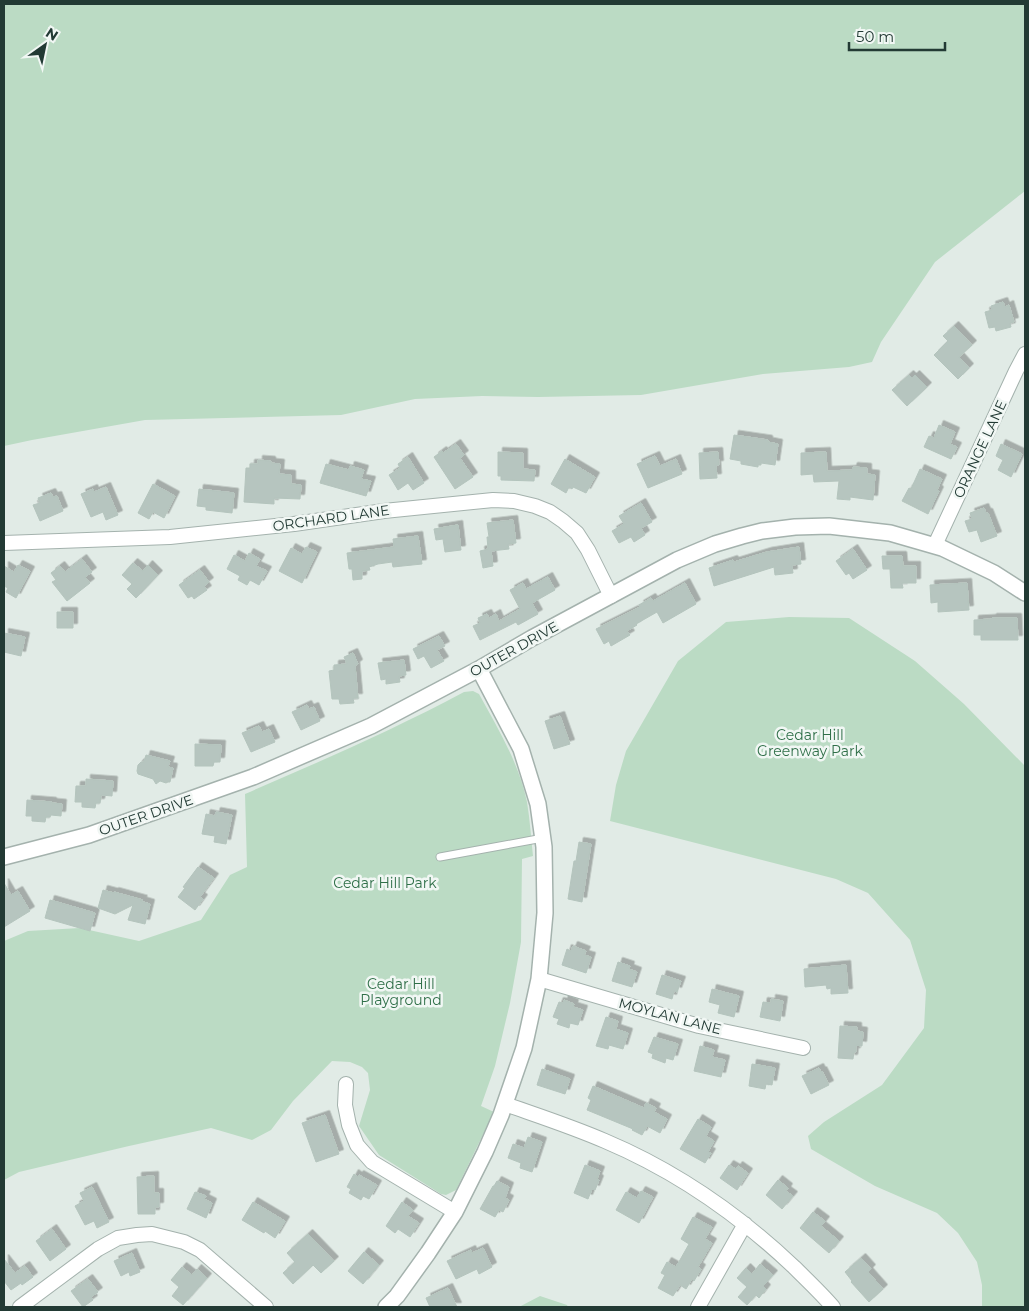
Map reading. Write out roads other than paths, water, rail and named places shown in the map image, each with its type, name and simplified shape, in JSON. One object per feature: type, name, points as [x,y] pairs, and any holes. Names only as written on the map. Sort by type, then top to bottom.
[{"type":"street","name":"ORANGE LANE","points":[[935,545],[1025,354]]},
{"type":"street","name":"ORCHARD LANE","points":[[4,543],[170,537],[294,524],[384,511],[493,500],[514,501],[550,512],[577,533],[588,550],[611,596]]},
{"type":"street","name":"OUTER DRIVE","points":[[4,857],[88,835],[253,777],[371,726],[684,557],[715,544],[762,531],[795,527],[838,526],[890,533],[935,545],[994,573],[1025,593]]},
{"type":"street","points":[[386,1307],[397,1296],[455,1212],[485,1152],[505,1104],[524,1048],[539,978],[544,913],[544,847],[538,804],[521,749],[479,669]]},
{"type":"street","name":"MOYLAN LANE","points":[[539,978],[699,1026],[803,1048]]},
{"type":"street","points":[[346,1084],[345,1104],[349,1126],[357,1145],[372,1162],[455,1212]]},
{"type":"street","points":[[505,1104],[621,1148],[686,1182],[745,1224],[791,1264],[833,1307]]},
{"type":"street","points":[[698,1307],[745,1224]]},
{"type":"street","points":[[20,1307],[98,1249],[118,1238],[152,1234],[184,1242],[200,1250],[266,1307]]},
{"type":"lane","points":[[440,858],[542,838]]},
{"type":"park label","name":"Cedar Hill Greenway Park","points":[[810,744]]},
{"type":"park label","name":"Cedar Hill Park","points":[[385,883]]},
{"type":"park label","name":"Cedar Hill Playground","points":[[401,992]]}]
